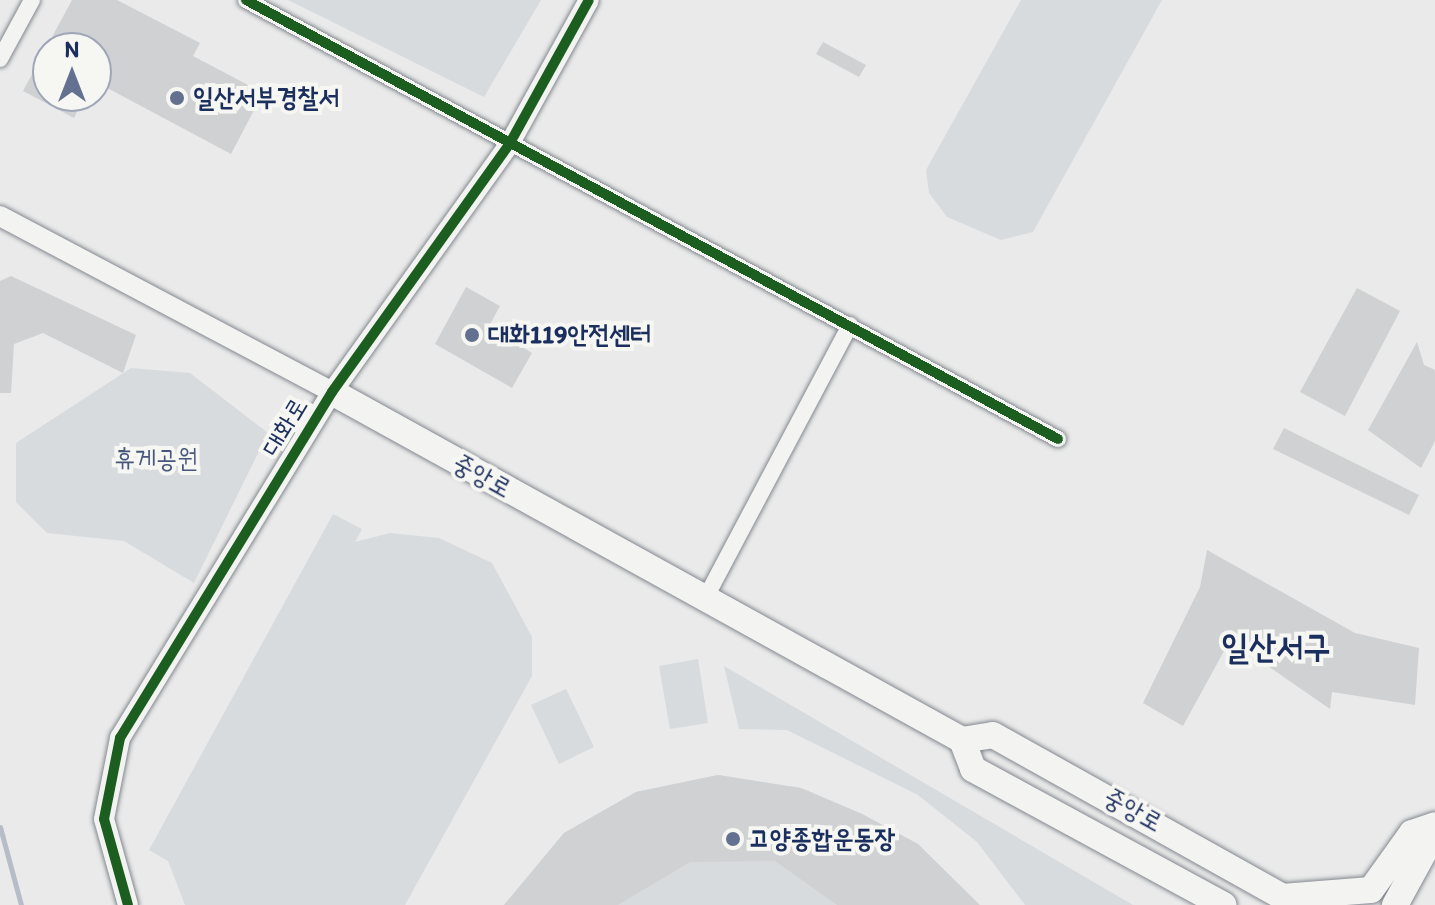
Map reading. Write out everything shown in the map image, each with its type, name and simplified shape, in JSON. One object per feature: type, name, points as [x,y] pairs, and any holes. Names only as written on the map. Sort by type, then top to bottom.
[{"type":"main road","name":"중앙로","points":[[332,392],[962,740],[993,735],[1290,901]]},
{"type":"main road","name":"중앙로","points":[[962,740],[973,769],[1194,896],[1223,905]]},
{"type":"main road","points":[[1290,901],[1371,890],[1412,833],[1435,825]]},
{"type":"main road","points":[[1395,905],[1435,832]]},
{"type":"street","points":[[0,59],[32,0]]},
{"type":"street","points":[[246,0],[1058,439]]},
{"type":"street","name":"대화로","points":[[128,905],[104,819],[113,756],[332,392],[510,143],[589,0]]},
{"type":"street","name":"중앙로","points":[[0,216],[332,392]]},
{"type":"street","points":[[705,599],[850,325]]},
{"type":"green space","points":[[288,0],[541,0],[484,97]]},
{"type":"green space","points":[[1021,0],[1162,0],[1033,232],[1001,240],[947,217],[929,193],[926,170]]},
{"type":"green space","name":"휴게공원","points":[[131,368],[190,373],[268,433],[194,583],[124,541],[47,533],[16,502],[16,443]]},
{"type":"green space","points":[[333,514],[362,529],[355,542],[390,533],[439,538],[492,563],[532,637],[532,676],[405,905],[185,905],[168,861],[149,850]]},
{"type":"green space","points":[[698,659],[708,723],[670,729],[659,666]]},
{"type":"green space","points":[[724,666],[1133,905],[1025,905],[977,842],[918,795],[787,730],[739,729]]},
{"type":"green space","points":[[566,689],[594,747],[559,764],[531,705]]},
{"type":"green space","name":"고양종합운동장","points":[[718,775],[801,788],[862,814],[918,844],[978,905],[504,905],[564,833],[636,792]]},
{"type":"building","name":"일산서부경찰서","points":[[72,0],[117,0],[200,43],[193,56],[263,93],[231,154],[112,91],[112,32],[55,32]]},
{"type":"building","points":[[823,42],[866,65],[859,77],[816,54]]},
{"type":"building","name":"일산서부경찰서","points":[[32,74],[32,96],[23,91]]},
{"type":"building","name":"일산서부경찰서","points":[[63,112],[77,112],[74,118]]},
{"type":"building","points":[[11,276],[136,335],[123,373],[43,333],[14,344],[11,393],[0,393],[0,281]]},
{"type":"building","name":"대화119안전센터","points":[[466,287],[500,306],[489,326],[532,353],[512,388],[435,344]]},
{"type":"building","points":[[1357,288],[1400,311],[1345,416],[1300,392]]},
{"type":"building","points":[[1417,342],[1424,365],[1435,370],[1435,441],[1421,468],[1368,430]]},
{"type":"building","points":[[1284,428],[1419,495],[1409,515],[1273,449]]},
{"type":"building","points":[[1207,550],[1355,633],[1419,648],[1415,705],[1332,692],[1330,709],[1230,640],[1183,726],[1143,703],[1200,587]]},
{"type":"building","name":"고양종합운동장","points":[[718,775],[801,788],[862,814],[918,844],[980,905],[837,905],[775,861],[690,862],[618,905],[504,905],[564,833],[636,792]]},
{"type":"waterway","points":[[0,827],[21,905]]},
{"type":"cycle path","points":[[246,0],[1058,439]]},
{"type":"cycle path","points":[[128,905],[104,819],[120,738],[332,392],[510,143],[589,0]]},
{"type":"place","name":"일산서부경찰서","points":[[177,98]]},
{"type":"place","name":"대화119안전센터","points":[[472,335]]},
{"type":"place","name":"고양종합운동장","points":[[733,839]]},
{"type":"district","name":"일산서구","points":[[1276,647]]}]
